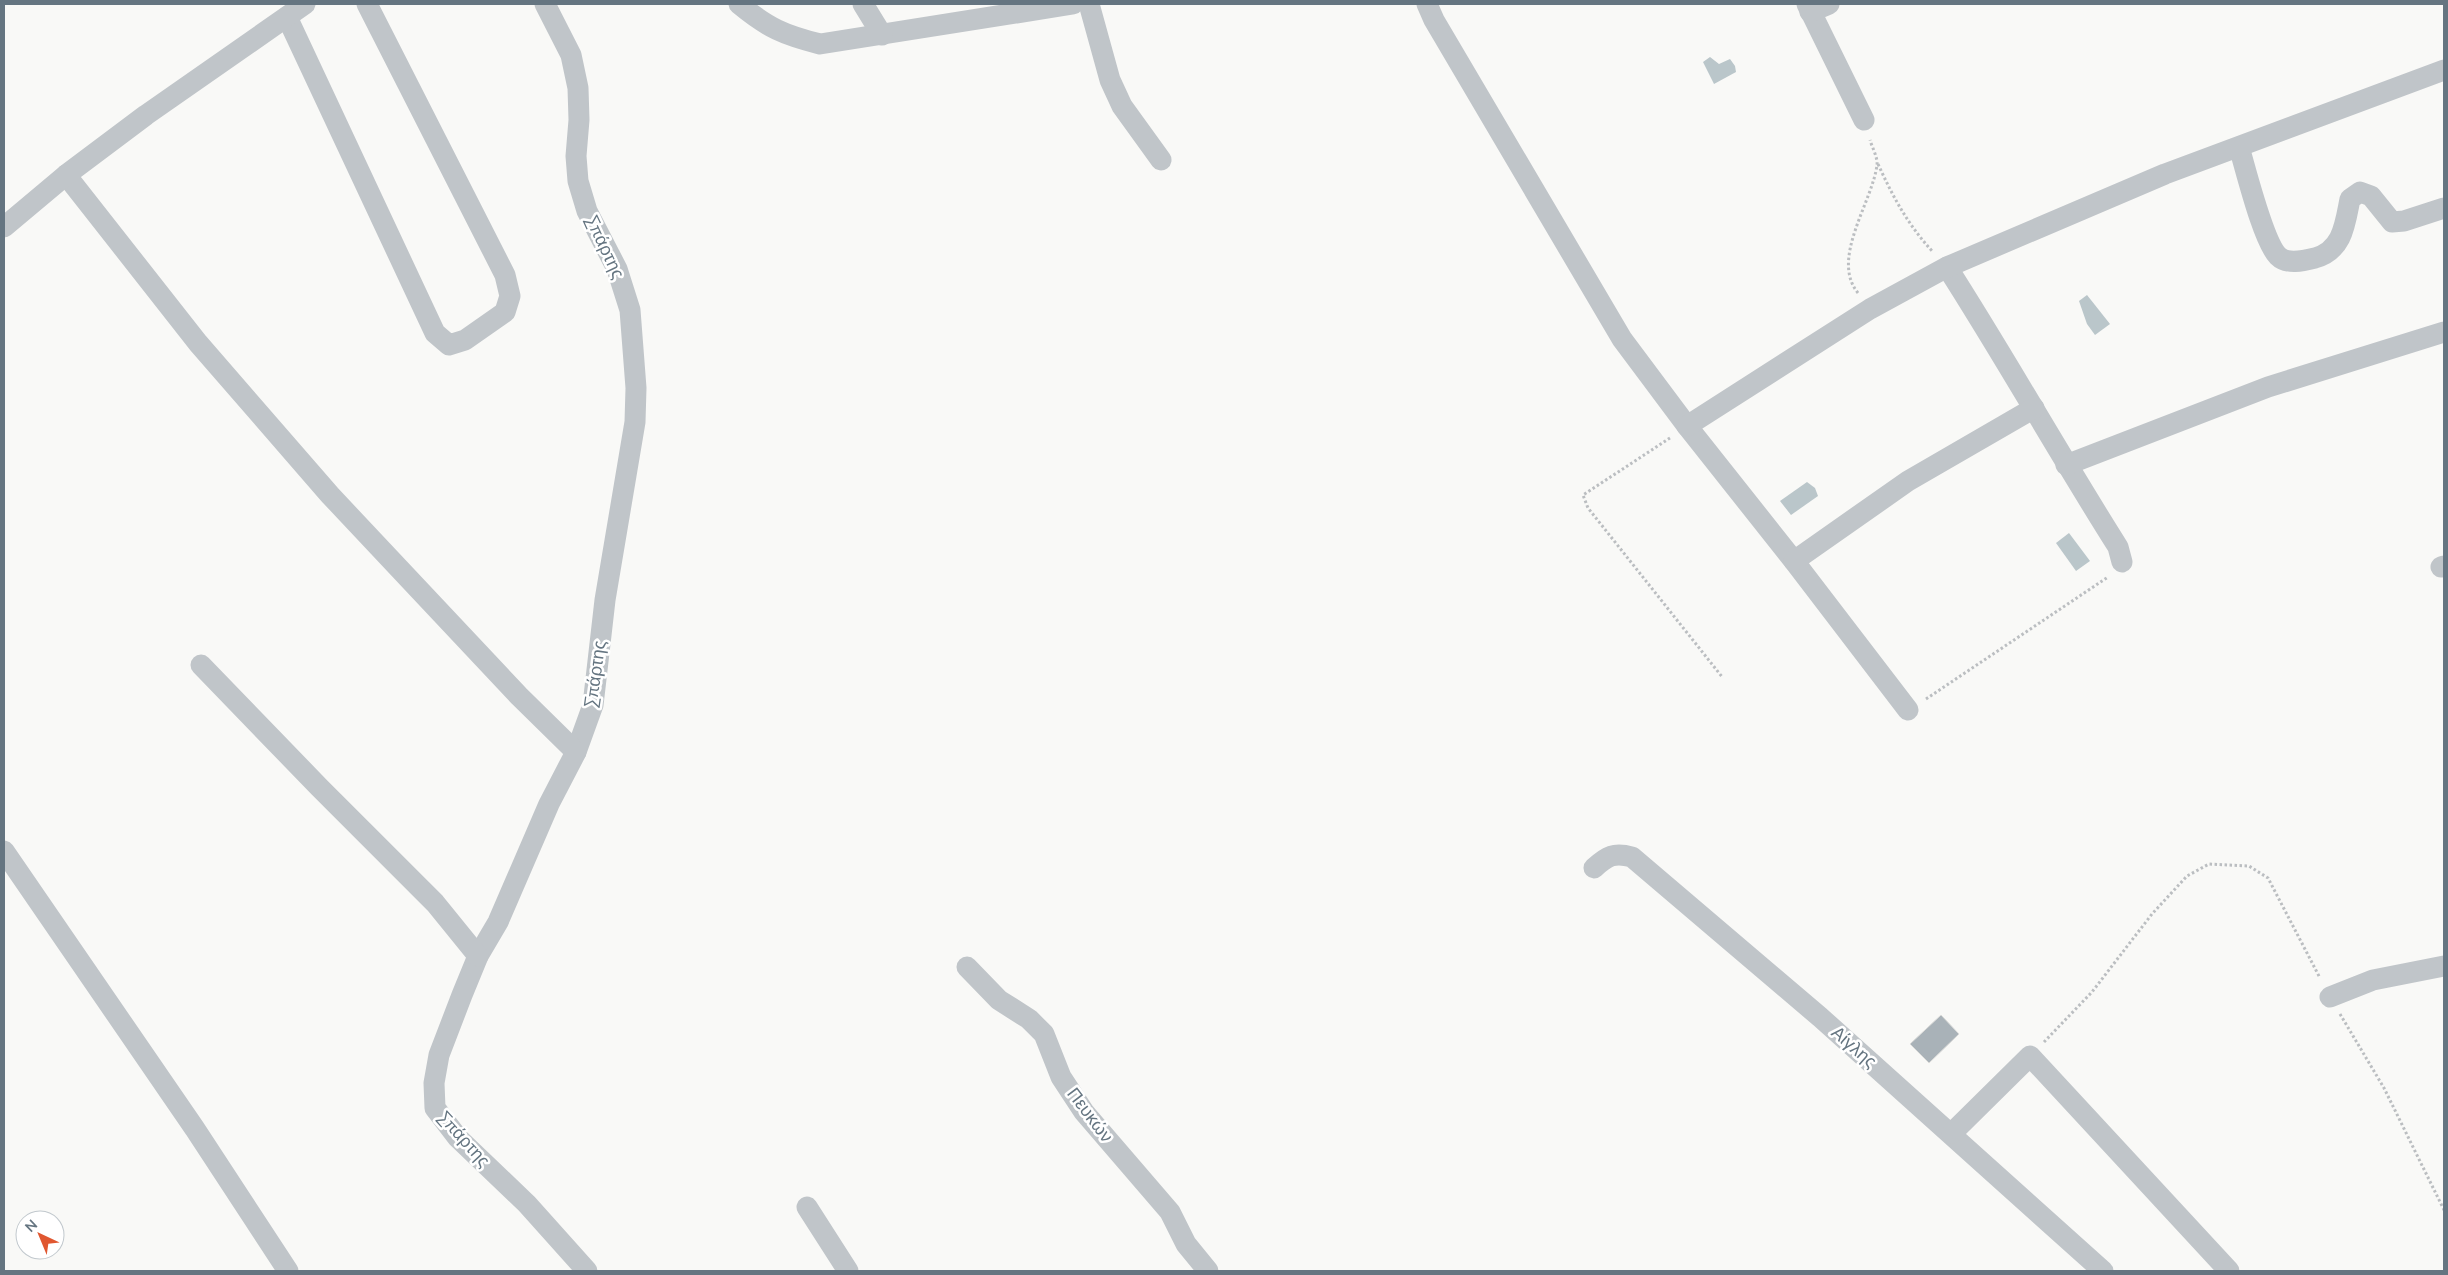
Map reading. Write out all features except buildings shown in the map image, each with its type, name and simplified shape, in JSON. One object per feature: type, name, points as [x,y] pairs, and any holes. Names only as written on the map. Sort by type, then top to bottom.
[{"type":"street","points":[[4,227],[66,176],[146,115],[305,4]]},
{"type":"street","points":[[287,17],[435,333],[449,345],[465,340],[506,312],[510,296],[505,275],[367,4]]},
{"type":"street","name":"Σπάρτης","points":[[545,4],[571,55],[578,88],[579,120],[576,156],[578,181],[587,211],[618,269],[630,310],[636,388],[635,422],[605,600],[593,705],[576,752],[549,804],[498,922],[478,956],[439,1055],[434,1083],[435,1108],[458,1138],[527,1204],[587,1271]]},
{"type":"street","points":[[739,4],[759,21],[786,35],[820,44],[882,35],[1022,8],[1073,4]]},
{"type":"street","points":[[863,4],[882,35]]},
{"type":"street","points":[[1089,4],[1107,71],[1122,106],[1136,128],[1161,160]]},
{"type":"street","points":[[1427,4],[1434,20],[1622,339],[1687,426],[1794,561],[1908,710]]},
{"type":"street","points":[[1815,6],[1864,120]]},
{"type":"street","points":[[1687,426],[1870,309],[1947,267],[2165,174],[2444,70]]},
{"type":"street","points":[[2239,147],[2269,242],[2279,257],[2291,263],[2316,258],[2335,247],[2343,233],[2350,200],[2360,192],[2371,196],[2392,222],[2404,221],[2444,208]]},
{"type":"street","points":[[66,176],[198,343],[330,496],[519,696],[576,752]]},
{"type":"street","points":[[1947,267],[2034,408],[2066,465],[2118,547],[2122,562]]},
{"type":"street","points":[[2066,465],[2268,387],[2444,332]]},
{"type":"street","points":[[1794,561],[1908,481],[2034,408]]},
{"type":"street","points":[[201,665],[319,788],[435,903],[478,956]]},
{"type":"street","points":[[4,851],[195,1129],[288,1271]]},
{"type":"street","name":"Αίγλης","points":[[1594,868],[1606,856],[1620,854],[1632,857],[1820,1017],[1952,1133],[2103,1271]]},
{"type":"street","points":[[2330,997],[2373,980],[2444,966]]},
{"type":"street","name":"Πευκών","points":[[967,967],[999,1000],[1029,1019],[1044,1034],[1061,1077],[1084,1112],[1170,1212],[1186,1244],[1208,1271]]},
{"type":"street","points":[[1952,1133],[2030,1056],[2229,1271]]},
{"type":"street","points":[[807,1207],[848,1271]]},
{"type":"path","points":[[1864,120],[1878,164],[1896,203],[1915,232],[1947,267]]},
{"type":"path","points":[[1870,309],[1854,288],[1847,264],[1878,164]]},
{"type":"path","points":[[1687,426],[1583,495],[1588,508],[1723,678]]},
{"type":"path","points":[[1908,710],[2114,574],[2122,562]]},
{"type":"path","points":[[2030,1056],[2092,992],[2152,914],[2187,876],[2209,864],[2249,866],[2268,878],[2330,997],[2384,1088],[2444,1210]]},
{"type":"shaded area","points":[[1710,57],[1719,64],[1730,59],[1735,66],[1736,72],[1714,84],[1703,62]]},
{"type":"shaded area","points":[[2087,295],[2110,324],[2095,335],[2087,324],[2079,301]]},
{"type":"shaded area","points":[[1807,482],[1815,488],[1818,496],[1791,515],[1780,501]]},
{"type":"shaded area","points":[[2069,533],[2090,561],[2076,571],[2056,543]]}]
